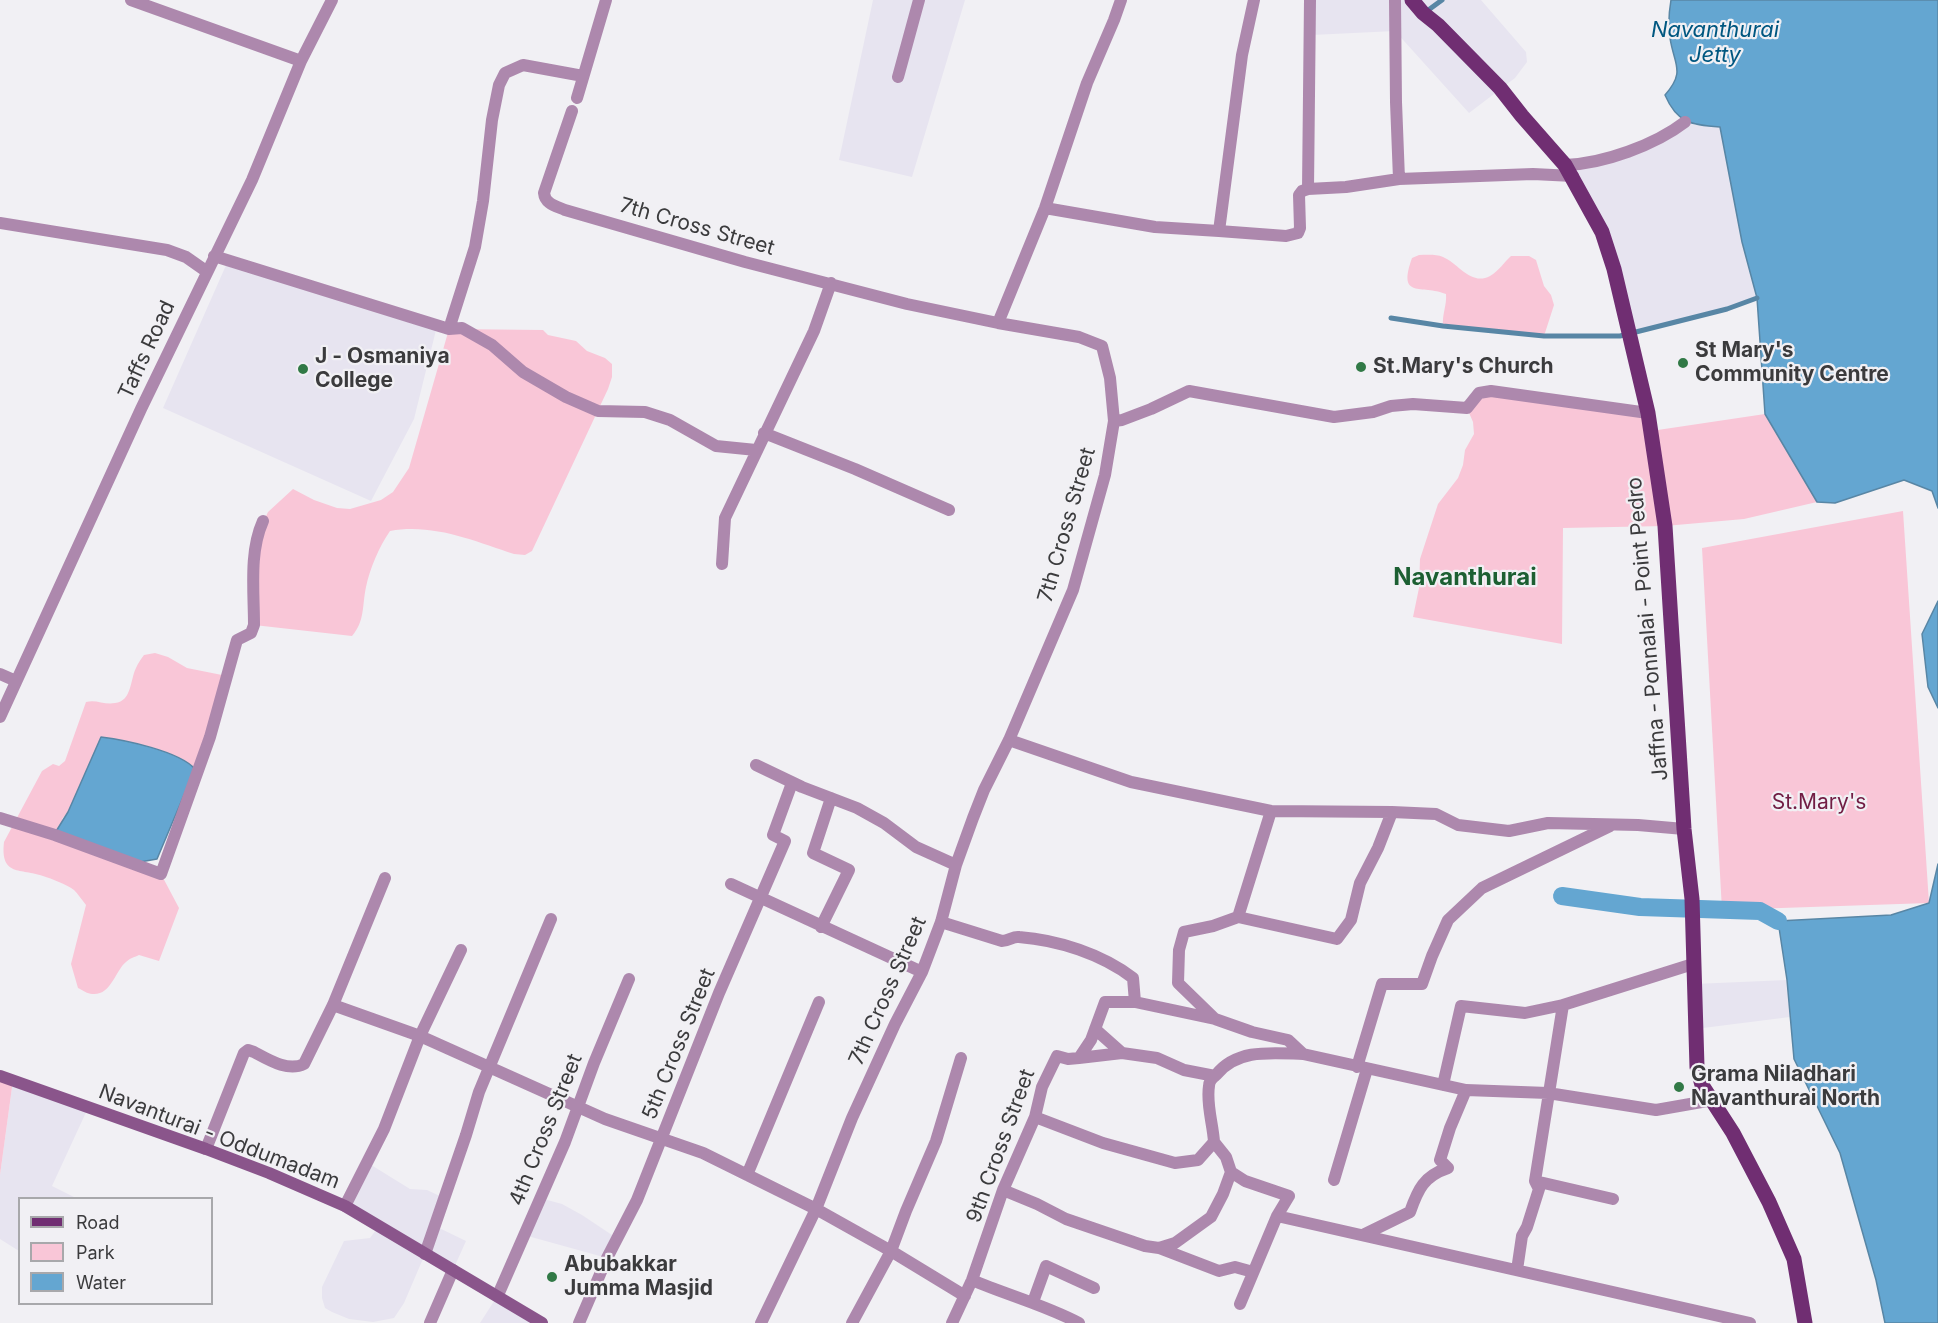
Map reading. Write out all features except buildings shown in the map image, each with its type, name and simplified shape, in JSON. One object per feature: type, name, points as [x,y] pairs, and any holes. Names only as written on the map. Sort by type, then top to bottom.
[{"type":"main road","name":"Jaffna - Ponnalai - Point Pedro","points":[[1412,0],[1500,88],[1569,170],[1605,241],[1614,269],[1648,413],[1665,526],[1684,829],[1692,899],[1698,1067],[1702,1084],[1733,1133],[1769,1202],[1794,1259],[1805,1323]]},
{"type":"main road","name":"Navanturai - Oddumadam","points":[[0,1076],[206,1149],[345,1206],[542,1323]]},
{"type":"street","points":[[131,0],[301,61]]},
{"type":"street","name":"Taffs Road","points":[[0,717],[206,272],[252,180],[301,61],[332,0]]},
{"type":"street","points":[[577,98],[606,0]]},
{"type":"street","points":[[898,77],[919,0]]},
{"type":"street","points":[[998,323],[1045,208],[1087,83],[1121,0]]},
{"type":"street","points":[[1219,231],[1242,55],[1254,0]]},
{"type":"street","points":[[1308,189],[1310,0]]},
{"type":"street","points":[[1395,0],[1399,179]]},
{"type":"street","points":[[449,329],[475,247],[496,96],[505,73],[523,65],[583,76]]},
{"type":"street","name":"7th Cross Street","points":[[572,111],[544,193],[544,198],[548,203],[565,210],[745,262],[907,304],[998,323],[1079,336],[1102,346],[1110,378],[1114,421],[1105,475],[1073,590],[1009,740],[984,790],[956,865],[941,922],[922,972],[895,1024],[852,1118],[816,1209],[761,1323]]},
{"type":"street","points":[[1045,208],[1155,227],[1286,236],[1298,233],[1300,228],[1299,195],[1308,189],[1346,187],[1399,179],[1533,174],[1569,170],[1629,151],[1675,130],[1685,122]]},
{"type":"street","points":[[0,224],[167,250],[186,257],[206,272]]},
{"type":"street","points":[[214,256],[449,329],[462,328],[492,345],[523,372],[566,398],[598,411],[645,412],[670,420],[716,446],[756,450]]},
{"type":"street","points":[[722,564],[725,518],[814,331],[831,283]]},
{"type":"street","points":[[1114,421],[1151,409],[1189,391],[1334,417],[1413,404],[1467,408],[1479,393],[1491,391],[1648,413]]},
{"type":"street","points":[[764,433],[949,510]]},
{"type":"street","points":[[0,818],[55,835],[161,874],[199,772],[237,640],[251,633],[254,625],[256,546],[258,533],[264,521]]},
{"type":"street","points":[[0,674],[16,681]]},
{"type":"street","points":[[1009,740],[1131,782],[1272,811],[1436,814],[1458,825],[1509,831],[1548,823],[1638,825],[1684,829]]},
{"type":"street","points":[[756,765],[792,783],[857,808],[884,823],[916,848],[956,865]]},
{"type":"street","name":"5th Cross Street","points":[[579,1323],[607,1258],[637,1200],[719,993],[785,842],[773,835],[792,783]]},
{"type":"street","points":[[821,927],[849,870],[813,853],[831,798]]},
{"type":"street","points":[[1238,917],[1272,811]]},
{"type":"street","points":[[1215,1019],[1178,983],[1179,950],[1184,932],[1213,926],[1238,917],[1337,939],[1351,920],[1359,883],[1378,848],[1392,812]]},
{"type":"street","points":[[1334,1180],[1382,984],[1422,984],[1448,920],[1482,888],[1611,825]]},
{"type":"street","points":[[206,1149],[244,1053],[248,1050],[289,1067],[304,1064],[333,1005],[385,878]]},
{"type":"street","points":[[732,885],[922,972]]},
{"type":"street","points":[[425,1254],[479,1092],[551,919]]},
{"type":"street","points":[[941,922],[1002,941],[1016,936],[1035,939],[1098,957],[1120,968],[1133,978],[1135,1002]]},
{"type":"street","points":[[345,1206],[384,1129],[420,1036],[461,950]]},
{"type":"street","points":[[1443,1085],[1461,1006],[1526,1013],[1563,1005],[1693,964]]},
{"type":"street","name":"4th Cross Street","points":[[498,1295],[566,1142],[577,1107],[629,979]]},
{"type":"street","points":[[747,1175],[819,1002]]},
{"type":"street","points":[[1079,1058],[1091,1040],[1105,1002],[1135,1002],[1215,1019],[1252,1032],[1288,1040],[1303,1054]]},
{"type":"street","points":[[333,1005],[420,1036],[577,1107],[662,1140],[703,1153],[816,1209],[965,1296]]},
{"type":"street","points":[[1517,1270],[1522,1236],[1539,1189],[1535,1181],[1563,1005]]},
{"type":"street","points":[[1095,1029],[1122,1053]]},
{"type":"street","points":[[1079,1058],[1122,1053],[1157,1058],[1184,1070],[1215,1076]]},
{"type":"street","points":[[1159,1248],[1176,1243],[1211,1217],[1223,1194],[1231,1172],[1226,1157],[1214,1142],[1208,1103],[1209,1083],[1221,1068],[1242,1056],[1262,1053],[1303,1054],[1466,1090],[1548,1093],[1656,1110],[1717,1106]]},
{"type":"street","name":"9th Cross Street","points":[[952,1323],[972,1280],[1004,1190],[1035,1117],[1042,1087],[1057,1056],[1068,1059],[1079,1058]]},
{"type":"street","points":[[852,1323],[891,1251],[936,1141],[961,1058]]},
{"type":"street","points":[[1363,1236],[1410,1212],[1417,1192],[1434,1173],[1448,1168],[1440,1160],[1466,1090]]},
{"type":"street","points":[[1035,1117],[1103,1143],[1175,1163],[1198,1160],[1214,1142]]},
{"type":"street","points":[[1231,1172],[1245,1181],[1289,1196],[1277,1216],[1240,1304]]},
{"type":"street","points":[[1535,1181],[1613,1199]]},
{"type":"street","points":[[1004,1190],[1066,1219],[1145,1246],[1159,1248],[1219,1271],[1235,1266],[1253,1272]]},
{"type":"street","points":[[1277,1216],[1750,1323]]},
{"type":"street","points":[[1033,1302],[1046,1266],[1094,1288]]},
{"type":"street","points":[[430,1323],[453,1270]]},
{"type":"street","points":[[972,1280],[1010,1296],[1033,1302],[1079,1323]]},
{"type":"shaded area","points":[[873,0],[965,0],[912,177],[839,160]]},
{"type":"shaded area","points":[[1312,0],[1481,0],[1526,52],[1527,62],[1515,78],[1469,113],[1395,31],[1312,35]]},
{"type":"shaded area","points":[[1685,122],[1702,126],[1720,126],[1742,242],[1757,298],[1727,309],[1628,334],[1614,269],[1565,165],[1586,164]]},
{"type":"shaded area","name":"J - Osmaniya College","points":[[227,263],[436,330],[414,419],[371,501],[163,408]]},
{"type":"shaded area","points":[[1787,980],[1790,1017],[1695,1029],[1694,984]]},
{"type":"shaded area","points":[[13,1080],[88,1108],[52,1186],[74,1197],[18,1197],[18,1250],[0,1239],[0,1175]]},
{"type":"shaded area","points":[[368,1163],[410,1189],[427,1190],[444,1198],[435,1226],[466,1241],[453,1270],[425,1254],[404,1303],[394,1318],[373,1322],[349,1319],[332,1312],[325,1308],[322,1298],[322,1287],[344,1241],[370,1238],[379,1226],[345,1206]]},
{"type":"shaded area","points":[[540,1198],[562,1204],[618,1239],[607,1258],[524,1235]]},
{"type":"shaded area","points":[[498,1295],[542,1323],[480,1323]]},
{"type":"green space","points":[[1419,255],[1443,257],[1465,273],[1477,278],[1490,276],[1511,256],[1529,256],[1536,260],[1544,286],[1551,295],[1554,305],[1544,336],[1443,326],[1446,294],[1414,288],[1408,280],[1412,258]]},
{"type":"green space","points":[[449,329],[543,330],[548,335],[576,341],[587,351],[605,358],[612,364],[612,377],[608,389],[532,551],[525,555],[514,554],[438,531],[406,529],[390,531],[372,565],[361,619],[352,636],[254,625],[258,533],[268,512],[293,489],[314,500],[337,508],[350,509],[381,500],[393,492],[409,468]]},
{"type":"green space","points":[[1479,393],[1648,413],[1651,431],[1765,414],[1817,502],[1744,519],[1665,526],[1563,528],[1562,644],[1413,617],[1419,588],[1420,559],[1438,504],[1458,478],[1463,465],[1465,450],[1474,434],[1473,422],[1467,408]]},
{"type":"green space","name":"St.Mary's","points":[[1903,511],[1929,903],[1722,910],[1702,548]]},
{"type":"green space","points":[[155,653],[168,657],[187,668],[227,676],[199,772],[179,758],[166,753],[139,744],[101,737],[68,812],[62,819],[161,874],[179,908],[159,961],[139,955],[122,966],[104,991],[90,994],[78,988],[71,964],[86,905],[74,890],[67,886],[9,866],[5,861],[4,842],[42,771],[53,764],[59,766],[65,761],[86,702],[121,701],[128,694],[134,673],[144,655]]},
{"type":"green space","points":[[0,1076],[13,1080],[0,1175]]},
{"type":"water","name":"Navanthurai Jetty","points":[[1671,0],[1938,0],[1938,508],[1932,491],[1904,480],[1835,503],[1817,502],[1765,414],[1757,298],[1742,242],[1720,127],[1686,121],[1675,112],[1665,95],[1677,74],[1669,34]]},
{"type":"water","points":[[1938,601],[1938,708],[1928,687],[1922,634]]},
{"type":"water","points":[[101,737],[165,752],[195,769],[157,859],[140,862],[55,833],[68,812]]},
{"type":"water","points":[[1938,864],[1938,1323],[1885,1323],[1876,1280],[1840,1153],[1794,1059],[1787,980],[1778,921],[1891,915],[1929,903]]},
{"type":"waterway","points":[[1427,11],[1442,0]]},
{"type":"waterway","points":[[1391,318],[1443,326],[1544,336],[1620,336],[1727,309],[1757,298]]},
{"type":"waterway","points":[[1562,896],[1640,907],[1760,911],[1778,921]]},
{"type":"place","name":"St Mary's Community Centre","points":[[1683,363]]},
{"type":"place","name":"St.Mary's Church","points":[[1361,367]]},
{"type":"place","name":"J - Osmaniya College","points":[[303,369]]},
{"type":"place","name":"Grama Niladhari Navanthurai North","points":[[1679,1087]]},
{"type":"place","name":"Abubakkar Jumma Masjid","points":[[552,1277]]},
{"type":"district","name":"Navanthurai","points":[[1465,578]]}]
